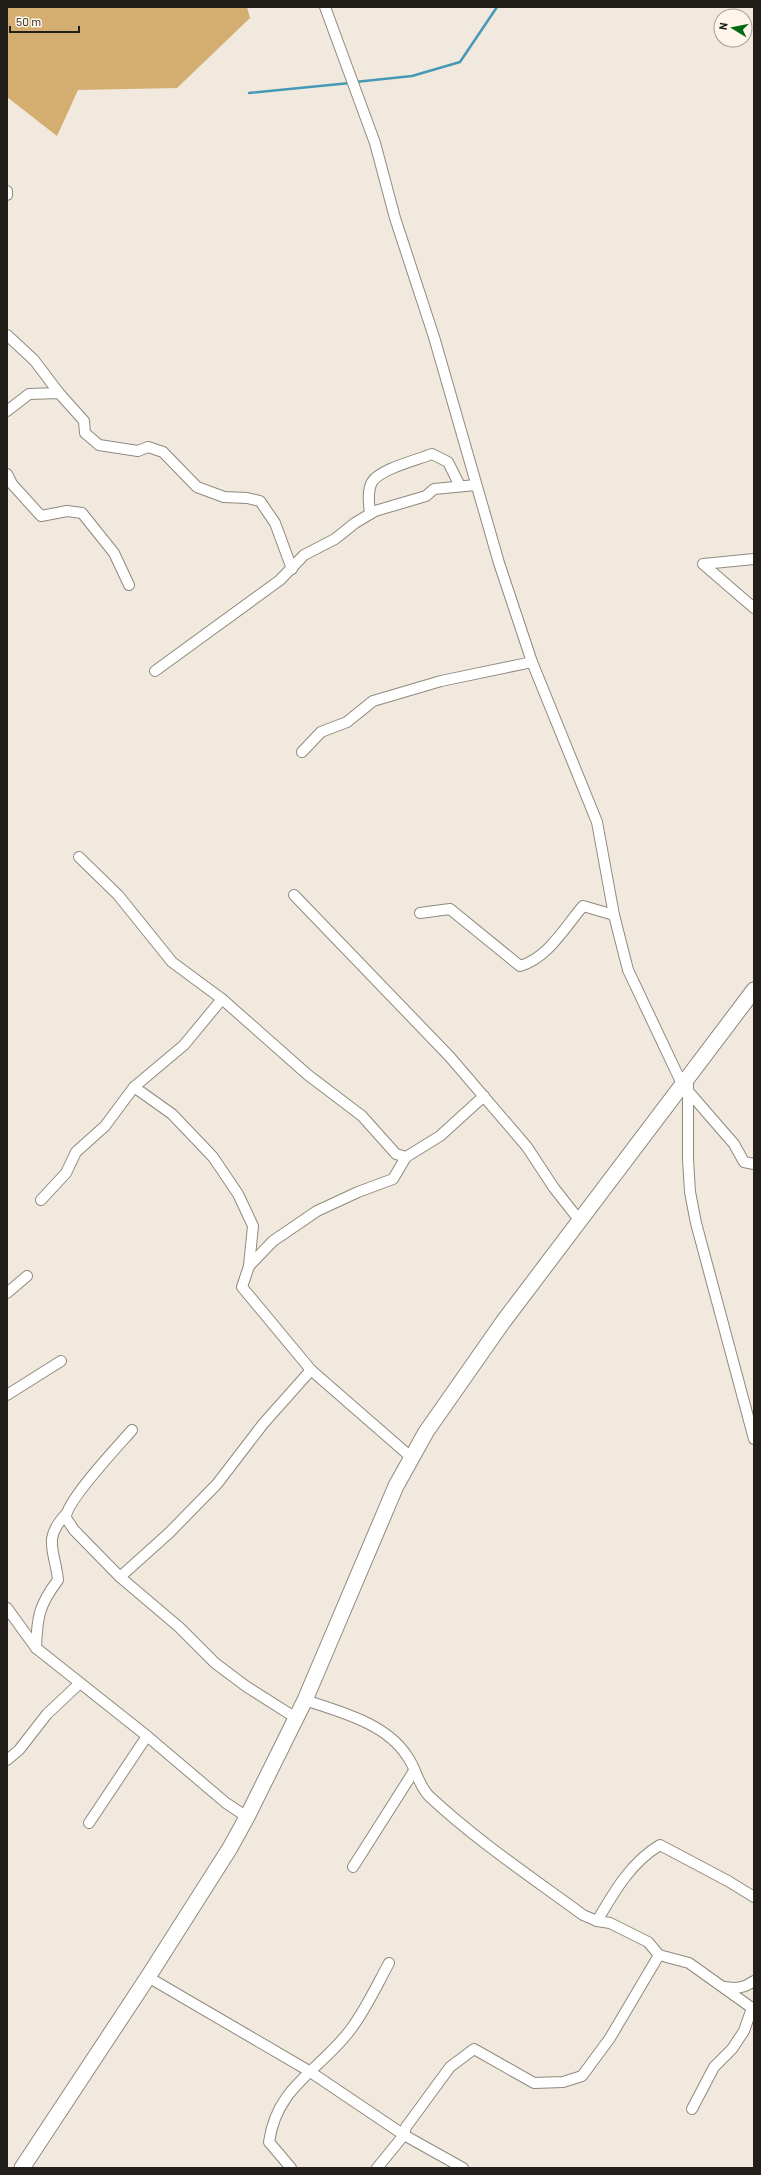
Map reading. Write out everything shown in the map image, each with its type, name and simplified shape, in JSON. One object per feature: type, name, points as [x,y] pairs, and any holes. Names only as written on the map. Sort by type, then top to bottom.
[{"type":"main road","points":[[22,2168],[230,1848],[305,1700],[396,1486],[412,1458],[460,1382],[580,1221],[686,1084],[754,990]]},
{"type":"street","points":[[326,7],[375,144],[397,226],[434,337],[476,485],[532,662],[597,822],[614,915],[628,970],[686,1084],[734,1144],[744,1162],[754,1164]]},
{"type":"street","points":[[7,335],[34,360],[59,393],[84,420],[85,433],[99,445],[138,451],[148,447],[163,452],[197,487],[224,497],[260,500],[275,523],[292,569]]},
{"type":"street","points":[[7,411],[29,394],[59,393]]},
{"type":"street","points":[[370,514],[369,496],[372,482],[385,472],[432,454],[448,462],[460,486]]},
{"type":"street","points":[[7,474],[12,484],[41,516],[67,511],[82,513],[114,553],[128,585]]},
{"type":"street","points":[[155,671],[280,580],[304,555],[335,539],[355,523],[370,514],[426,496],[434,489],[476,485]]},
{"type":"street","points":[[754,559],[703,564],[754,608]]},
{"type":"street","points":[[302,752],[321,732],[348,722],[373,701],[440,681],[532,662]]},
{"type":"street","points":[[79,857],[118,895],[172,962],[222,999],[308,1075],[362,1116],[396,1154],[406,1157]]},
{"type":"street","points":[[294,895],[450,1057],[527,1147],[554,1188],[580,1221]]},
{"type":"street","points":[[420,913],[450,908],[520,966],[531,963],[560,937],[584,906],[614,915]]},
{"type":"street","points":[[41,1200],[66,1173],[76,1152],[105,1126],[134,1087],[184,1045],[222,999]]},
{"type":"street","points":[[686,1084],[690,1192],[696,1223],[754,1439]]},
{"type":"street","points":[[134,1087],[172,1114],[213,1157],[238,1194],[253,1226],[249,1266],[242,1287],[311,1370],[412,1458]]},
{"type":"street","points":[[249,1266],[273,1242],[317,1210],[393,1179],[406,1157],[440,1136],[484,1096]]},
{"type":"street","points":[[7,1293],[27,1276]]},
{"type":"street","points":[[7,1395],[61,1361]]},
{"type":"street","points":[[120,1577],[169,1533],[217,1484],[263,1424],[311,1370]]},
{"type":"street","points":[[36,1648],[38,1618],[46,1597],[58,1580],[51,1537],[55,1526],[66,1514],[87,1482],[132,1430]]},
{"type":"street","points":[[66,1514],[66,1518],[74,1530],[120,1577],[179,1627],[215,1663],[247,1687],[296,1718]]},
{"type":"street","points":[[7,1608],[36,1648],[147,1736],[226,1803],[247,1817]]},
{"type":"street","points":[[7,1760],[19,1750],[47,1714],[80,1683]]},
{"type":"street","points":[[305,1700],[356,1718],[385,1734],[407,1756],[428,1795],[482,1840],[584,1915],[597,1921],[610,1923],[648,1942],[659,1955],[689,1963],[753,2009],[744,2031],[732,2049],[714,2067],[692,2109]]},
{"type":"street","points":[[89,1823],[147,1736]]},
{"type":"street","points":[[353,1867],[414,1771]]},
{"type":"street","points":[[597,1921],[620,1884],[644,1854],[660,1845],[728,1881],[754,1897]]},
{"type":"street","points":[[377,2168],[404,2135],[406,2126],[450,2067],[474,2049],[534,2083],[563,2082],[582,2076],[610,2038],[659,1955]]},
{"type":"street","points":[[291,2168],[269,2142],[272,2125],[285,2098],[309,2071],[331,2053],[351,2029],[389,1963]]},
{"type":"street","points":[[148,1976],[309,2071],[404,2135],[463,2168]]},
{"type":"street","points":[[723,1986],[734,1989],[745,1987],[754,1981]]},
{"type":"shaded area","points":[[7,7],[247,7],[250,18],[177,88],[78,90],[57,136],[7,97]]},
{"type":"waterway","points":[[355,82],[412,76],[460,62],[497,7]]},
{"type":"waterway","points":[[249,93],[350,83]]}]
